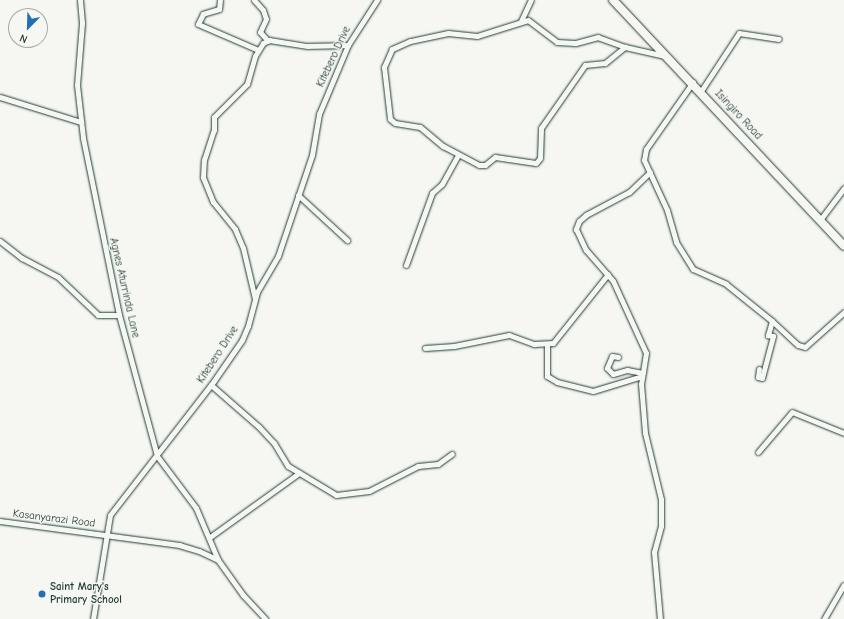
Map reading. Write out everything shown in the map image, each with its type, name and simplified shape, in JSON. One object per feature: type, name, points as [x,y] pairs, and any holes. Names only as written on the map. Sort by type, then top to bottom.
[{"type":"main road","name":"Isingiro Road","points":[[613,0],[693,82],[844,246]]},
{"type":"street","name":"Agnes Aturrinda Lane","points":[[80,0],[82,23],[77,85],[81,122],[96,208],[119,315],[157,456],[196,508],[210,537],[218,560],[243,595],[265,619]]},
{"type":"street","points":[[220,0],[219,8],[203,14],[198,24],[258,50]]},
{"type":"street","points":[[254,0],[263,10],[266,19],[260,32],[268,41],[308,46],[348,46]]},
{"type":"street","name":"Kitebero Drive","points":[[93,619],[105,536],[110,515],[211,385],[242,340],[248,326],[255,300],[278,256],[315,146],[319,114],[348,46],[377,0]]},
{"type":"street","points":[[521,21],[531,0]]},
{"type":"street","points":[[625,47],[605,63],[590,64],[581,69],[540,128],[540,158],[536,163],[495,157],[485,165],[479,165],[458,155],[420,127],[392,122],[383,73],[386,60],[392,49],[410,41],[448,33],[478,36],[521,21],[531,21],[557,42],[575,43],[598,37],[625,47],[666,56]]},
{"type":"street","points":[[701,91],[739,33],[778,39]]},
{"type":"street","points":[[255,300],[243,248],[227,217],[213,202],[202,170],[214,130],[214,117],[247,84],[258,50],[268,41]]},
{"type":"street","points":[[693,82],[646,149],[644,160],[667,210],[676,242],[693,269],[726,284],[772,321],[798,345],[805,347],[844,312]]},
{"type":"street","points":[[0,97],[81,122]]},
{"type":"street","points":[[406,265],[432,193],[442,184],[458,155]]},
{"type":"street","points":[[650,172],[629,192],[596,209],[577,225],[576,234],[586,250],[608,274],[616,286],[646,353],[642,374],[645,433],[661,499],[661,526],[654,552],[660,619]]},
{"type":"street","points":[[820,220],[844,188]]},
{"type":"street","points":[[298,195],[347,240]]},
{"type":"street","points":[[0,241],[22,258],[58,277],[98,315],[119,315]]},
{"type":"street","points":[[425,348],[454,346],[509,335],[547,345],[556,341],[608,274]]},
{"type":"street","points":[[759,369],[758,377],[762,378],[773,336],[768,335],[772,321]]},
{"type":"street","points":[[547,345],[547,376],[557,382],[593,391],[642,374]]},
{"type":"street","points":[[618,357],[612,356],[607,368],[613,374],[627,370],[642,374]]},
{"type":"street","points":[[211,385],[259,427],[274,443],[288,466],[336,495],[347,495],[369,491],[424,464],[438,464],[452,454]]},
{"type":"street","points":[[758,452],[792,412],[844,433]]},
{"type":"street","points":[[210,537],[299,474]]},
{"type":"street","name":"Kasanyarazi Road","points":[[0,521],[179,545],[218,560]]},
{"type":"street","points":[[824,619],[844,585]]},
{"type":"place","name":"Saint Mary's Primary School","points":[[42,594]]}]
